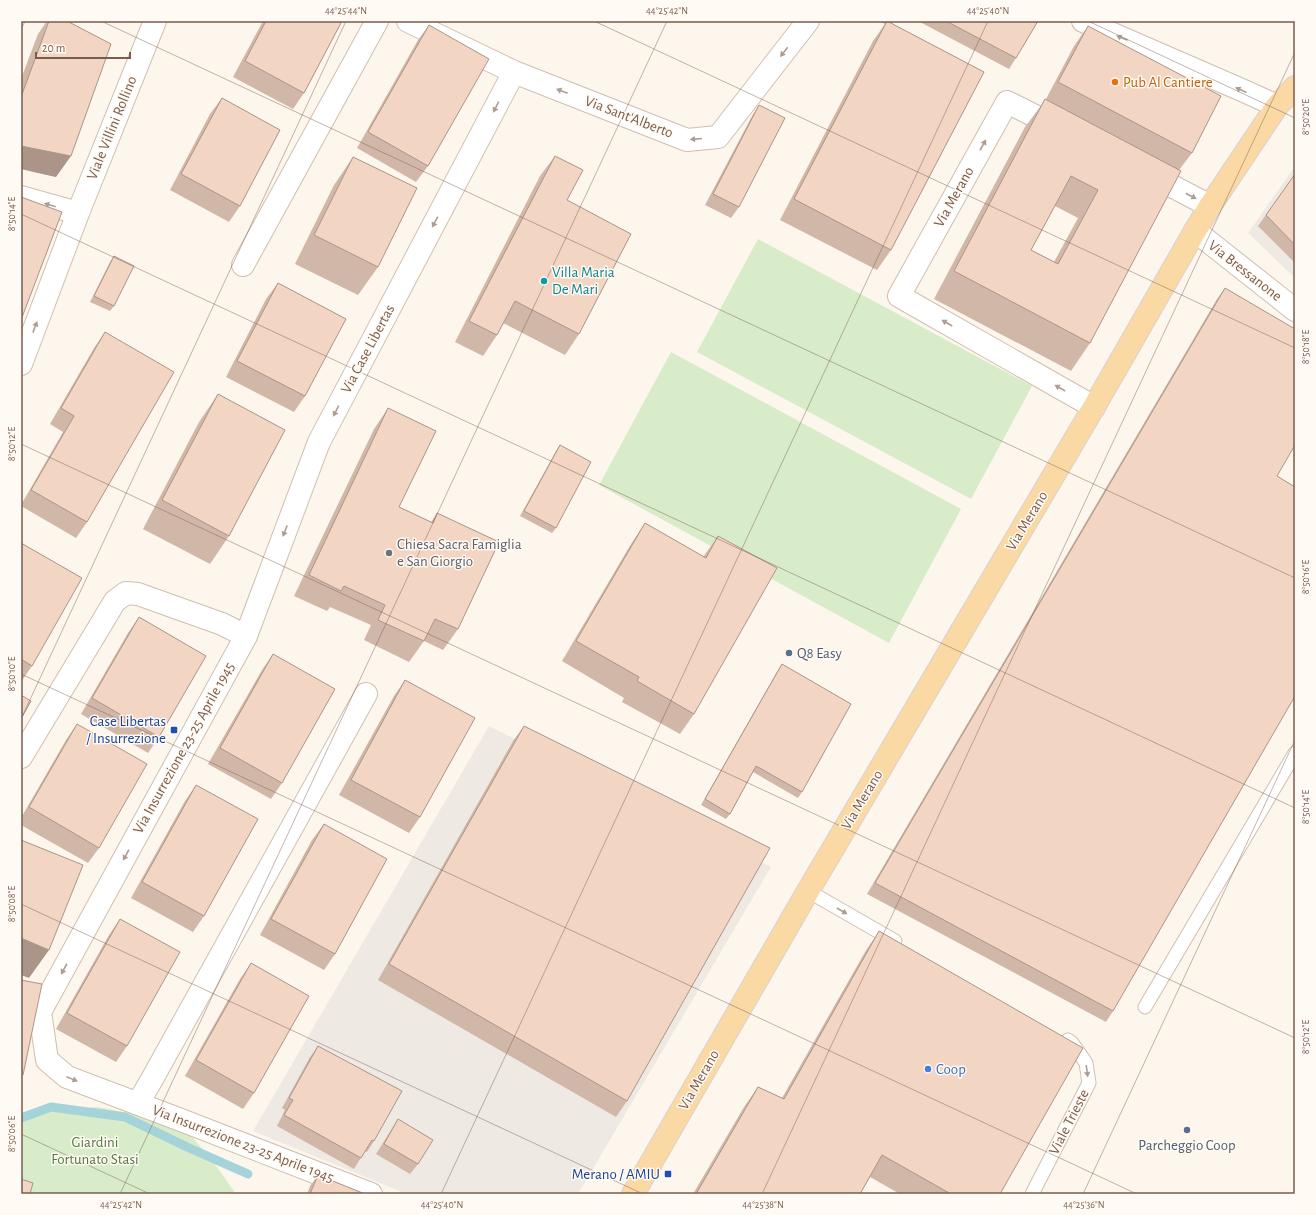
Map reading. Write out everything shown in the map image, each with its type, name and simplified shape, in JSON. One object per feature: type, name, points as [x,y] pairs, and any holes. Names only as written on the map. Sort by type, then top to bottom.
[{"type":"main road","name":"Via Merano","points":[[633,1194],[808,891],[1094,407],[1195,231],[1277,106],[1295,87]]},
{"type":"street","name":"Viale Villini Rollino","points":[[21,364],[78,213],[155,21]]},
{"type":"street","points":[[243,265],[377,21]]},
{"type":"street","name":"Via Sant'Alberto","points":[[408,21],[514,72],[687,140],[718,137],[808,21]]},
{"type":"street","points":[[1083,21],[1277,106]]},
{"type":"street","name":"Via Case Libertas","points":[[246,636],[319,442],[514,72]]},
{"type":"street","name":"Via Merano","points":[[1077,138],[1007,102],[899,296],[1094,407]]},
{"type":"street","points":[[1126,163],[1210,206]]},
{"type":"street","points":[[21,197],[78,213]]},
{"type":"street","name":"Via Bressanone","points":[[1195,231],[1295,310]]},
{"type":"street","points":[[21,757],[115,601],[126,594],[138,594],[222,624],[246,636]]},
{"type":"street","name":"Via Insurrezione 23-25 Aprile 1945","points":[[246,636],[40,1012],[47,1060],[67,1078],[138,1103],[371,1194]]},
{"type":"street","name":"Via Insurrezione 23-25 Aprile 1945","points":[[138,1103],[152,1081],[366,694]]},
{"type":"lane","points":[[1145,1007],[1295,753]]},
{"type":"lane","points":[[808,891],[904,946]]},
{"type":"lane","name":"Viale Trieste","points":[[1032,1194],[1089,1084],[1086,1063],[1072,1043],[1058,1035]]},
{"type":"shaded area","points":[[1295,166],[1295,278],[1248,233]]},
{"type":"shaded area","points":[[489,726],[771,867],[578,1194],[407,1194],[253,1131]]},
{"type":"green space","points":[[758,239],[1032,386],[971,499],[697,352]]},
{"type":"green space","points":[[671,352],[961,509],[889,643],[599,485]]},
{"type":"green space","name":"Giardini Fortunato Stasi","points":[[98,1107],[149,1117],[192,1137],[212,1160],[236,1194],[21,1194],[21,1114]]},
{"type":"building","points":[[49,21],[67,21],[111,44],[71,156],[21,146],[21,97]]},
{"type":"building","points":[[266,21],[342,21],[304,93],[245,61]]},
{"type":"building","points":[[887,21],[984,72],[891,250],[794,199]]},
{"type":"building","points":[[946,21],[1038,21],[1016,58]]},
{"type":"building","points":[[429,25],[489,59],[428,166],[368,132]]},
{"type":"building","points":[[1088,26],[1221,96],[1192,153],[1058,82]]},
{"type":"building","points":[[222,98],[280,130],[240,206],[181,174]]},
{"type":"building","points":[[1045,99],[1181,171],[1090,343],[954,271]],"holes":[[[1071,176],[1098,190],[1058,264],[1031,250]]]},
{"type":"building","points":[[759,105],[785,118],[739,207],[713,194]]},
{"type":"building","name":"Villa Maria De Mari","points":[[555,156],[583,170],[567,200],[631,234],[579,334],[515,301],[497,335],[469,321]]},
{"type":"building","points":[[353,157],[417,188],[378,267],[314,235]]},
{"type":"building","points":[[1295,174],[1295,245],[1266,215]]},
{"type":"building","points":[[21,197],[62,212],[21,320]]},
{"type":"building","points":[[114,256],[134,266],[114,306],[94,296]]},
{"type":"building","points":[[278,283],[346,319],[305,396],[237,361]]},
{"type":"building","points":[[1225,288],[1295,329],[1295,445],[1277,476],[1295,487],[1295,696],[1113,1011],[875,883]]},
{"type":"building","points":[[105,332],[174,372],[87,522],[31,490],[74,416],[61,408]]},
{"type":"building","points":[[218,394],[285,430],[229,536],[162,500]]},
{"type":"building","name":"Chiesa Sacra Famiglia e San Giorgio","points":[[388,408],[436,431],[399,507],[433,523],[437,513],[499,542],[458,629],[435,619],[424,641],[378,620],[385,605],[344,586],[341,591],[309,575]]},
{"type":"building","points":[[560,445],[591,462],[556,528],[524,511]]},
{"type":"building","points":[[645,523],[706,558],[718,536],[777,568],[694,714],[637,681],[639,677],[576,641]]},
{"type":"building","points":[[21,543],[82,578],[32,666],[21,659]]},
{"type":"building","points":[[139,617],[206,656],[159,737],[92,698]]},
{"type":"building","points":[[273,654],[335,689],[282,783],[220,748]]},
{"type":"building","points":[[782,664],[851,704],[802,792],[756,766],[730,814],[705,799]]},
{"type":"building","points":[[405,680],[475,718],[420,817],[351,780]]},
{"type":"building","points":[[21,695],[31,701],[21,719]]},
{"type":"building","points":[[77,724],[147,764],[99,848],[29,807]]},
{"type":"building","points":[[524,726],[770,848],[627,1101],[389,964]]},
{"type":"building","points":[[196,785],[258,819],[204,916],[142,882]]},
{"type":"building","points":[[324,824],[387,859],[335,954],[271,919]]},
{"type":"building","points":[[21,840],[83,865],[49,950],[21,938]]},
{"type":"building","points":[[120,919],[180,952],[127,1046],[67,1013]]},
{"type":"building","points":[[879,931],[1083,1048],[1000,1194],[951,1194],[882,1155],[860,1194],[696,1194],[758,1087],[784,1099]]},
{"type":"building","points":[[251,963],[309,996],[254,1093],[196,1060]]},
{"type":"building","points":[[21,980],[42,984],[23,1075],[21,1074]]},
{"type":"building","points":[[318,1046],[402,1091],[374,1141],[372,1140],[361,1158],[284,1115],[293,1100],[289,1098]]},
{"type":"building","points":[[398,1119],[433,1140],[418,1164],[384,1144]]},
{"type":"building","points":[[318,1175],[365,1194],[310,1194]]},
{"type":"building","points":[[21,1179],[33,1183],[30,1194],[21,1194]]},
{"type":"waterway","points":[[21,1118],[51,1107],[125,1117],[248,1174]]},
{"type":"place","name":"Pub Al Cantiere","points":[[1115,82]]},
{"type":"place","name":"Villa Maria De Mari","points":[[544,281]]},
{"type":"place","name":"Chiesa Sacra Famiglia e San Giorgio","points":[[389,553]]},
{"type":"place","name":"Q8 Easy","points":[[789,653]]},
{"type":"place","name":"Case Libertas / Insurrezione","points":[[174,730]]},
{"type":"place","name":"Coop","points":[[928,1069]]},
{"type":"place","name":"Parcheggio Coop","points":[[1187,1130]]},
{"type":"place","name":"Merano / AMIU","points":[[668,1174]]}]
